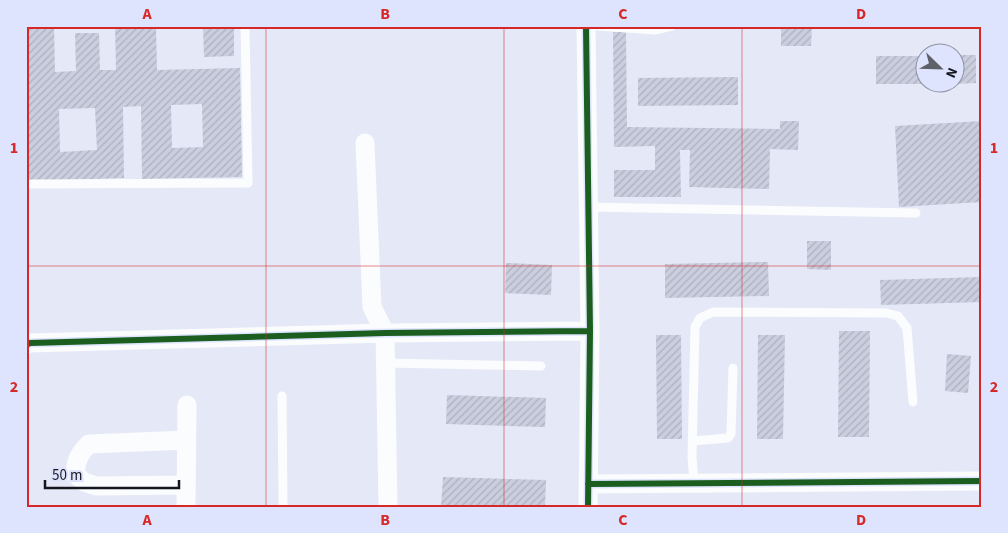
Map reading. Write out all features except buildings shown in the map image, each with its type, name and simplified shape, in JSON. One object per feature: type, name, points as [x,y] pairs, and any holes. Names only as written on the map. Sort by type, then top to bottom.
[{"type":"street","points":[[586,26],[590,331],[588,507]]},
{"type":"street","points":[[365,143],[372,307],[385,333],[388,507]]},
{"type":"street","points":[[26,345],[40,343],[385,333],[590,331]]},
{"type":"street","points":[[186,507],[187,405]]},
{"type":"street","points":[[186,485],[96,486],[84,482],[76,474],[76,463],[81,451],[89,444],[187,440]]},
{"type":"street","points":[[588,484],[982,481]]},
{"type":"lane","points":[[26,184],[248,183],[245,26]]},
{"type":"lane","points":[[598,26],[655,30],[672,26]]},
{"type":"lane","points":[[588,207],[916,213]]},
{"type":"lane","points":[[694,483],[694,327],[700,318],[714,312],[886,314],[898,316],[907,328],[913,402]]},
{"type":"lane","points":[[386,363],[541,366]]},
{"type":"lane","points":[[693,441],[728,438],[731,434],[733,368]]},
{"type":"lane","points":[[282,396],[283,507]]},
{"type":"cycle path","points":[[586,26],[590,331],[588,507]]},
{"type":"cycle path","points":[[26,345],[30,343],[385,333],[590,331]]},
{"type":"cycle path","points":[[588,484],[982,481]]}]
